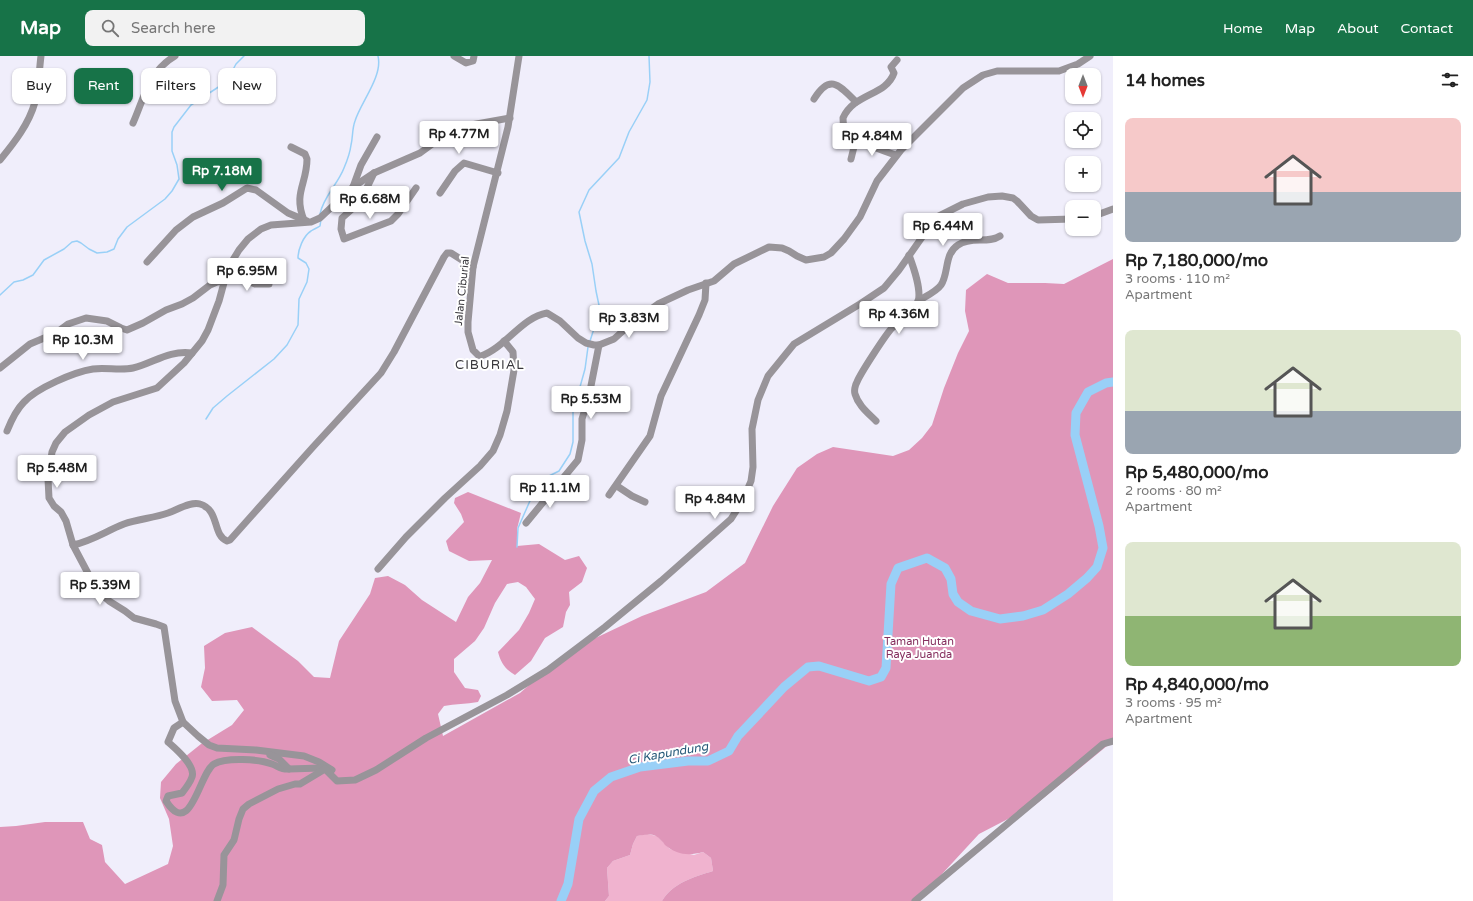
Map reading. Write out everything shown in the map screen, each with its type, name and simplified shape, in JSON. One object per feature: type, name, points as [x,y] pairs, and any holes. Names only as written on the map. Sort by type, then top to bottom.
[{"type":"street","points":[[0,160],[14,142],[31,115],[37,90],[41,56]]},
{"type":"street","points":[[133,123],[150,80],[161,66],[175,56]]},
{"type":"street","points":[[455,57],[466,63],[471,63],[474,56]]},
{"type":"street","name":"Jalan Ciburial","points":[[519,56],[510,118],[498,173],[474,267],[468,332],[473,350],[478,355],[483,355],[535,317],[547,313],[560,321],[578,338],[586,343],[599,345]]},
{"type":"street","points":[[526,523],[578,460],[582,440],[582,419],[589,396],[599,345],[614,339],[634,321],[658,304],[688,290],[714,281],[734,264],[769,247],[782,248],[806,260],[816,259],[831,253],[844,239],[860,217],[877,181],[896,155],[951,100],[976,79],[990,72],[997,71],[1059,71],[1078,64],[1090,56]]},
{"type":"street","points":[[896,155],[882,151],[846,133],[843,122],[845,114],[856,102],[881,89],[887,83],[894,73],[891,67],[897,60]]},
{"type":"street","points":[[814,100],[817,93],[826,85],[832,84],[838,86],[856,102]]},
{"type":"street","points":[[337,781],[334,774],[328,767],[304,756],[217,748],[209,745],[183,722],[175,701],[164,627],[134,618],[100,593],[91,579],[73,545],[66,520],[49,498],[48,479],[52,452],[56,442],[65,432],[89,414],[113,402],[157,388],[175,372],[202,341],[208,330],[219,301],[228,268],[234,257],[248,239],[255,233],[261,229],[278,224],[320,218],[353,187],[374,173],[420,153],[450,132],[460,128],[510,118]]},
{"type":"street","points":[[353,187],[361,165],[377,137]]},
{"type":"street","points":[[851,158],[856,139]]},
{"type":"street","points":[[292,147],[304,154],[307,159],[299,202],[300,210],[307,221]]},
{"type":"street","points":[[440,193],[455,171],[464,163],[498,173]]},
{"type":"street","points":[[374,173],[360,202],[342,218],[344,239],[391,221],[398,214],[416,188]]},
{"type":"street","points":[[147,262],[176,230],[193,217],[223,203],[247,188],[256,190],[284,211],[307,221]]},
{"type":"street","points":[[183,722],[174,728],[168,742],[190,765],[193,776],[182,793],[168,796],[166,801],[173,811],[180,813],[187,811],[192,806],[206,773],[216,762],[255,760],[272,764],[284,770],[322,768],[337,781],[355,780],[376,770],[426,738],[507,695],[548,670],[605,627],[661,581],[731,519],[743,500],[750,481],[753,467],[752,430],[758,400],[768,376],[794,344],[877,293],[899,270],[939,216],[959,206],[988,197],[1002,196],[1013,198],[1038,220],[1065,219]]},
{"type":"street","points":[[1101,214],[1113,210]]},
{"type":"street","points":[[918,301],[940,286],[944,280],[950,254],[958,244],[972,240],[995,239],[1000,236]]},
{"type":"street","points":[[73,545],[91,540],[125,524],[166,514],[195,503],[202,504],[210,510],[223,540],[230,540],[344,412],[381,373],[394,352],[447,253],[451,253],[474,267]]},
{"type":"street","points":[[876,421],[859,403],[855,394],[856,382],[890,329],[915,308],[918,301],[915,271],[909,255]]},
{"type":"street","points":[[0,368],[30,344],[56,333],[68,324],[86,318],[107,321],[127,330],[166,310],[188,301],[210,284],[234,279],[248,281],[255,284],[269,284]]},
{"type":"street","points":[[609,495],[650,436],[661,396],[705,300],[706,283]]},
{"type":"street","points":[[378,569],[406,537],[483,463],[493,451],[500,435],[507,411],[514,370],[513,352],[504,341]]},
{"type":"street","points":[[7,431],[11,422],[25,401],[35,393],[62,379],[94,369],[132,368],[164,356],[185,352],[192,353]]},
{"type":"street","points":[[616,486],[645,502]]},
{"type":"street","points":[[915,901],[1103,744],[1113,741]]},
{"type":"street","points":[[260,751],[279,759],[288,769]]},
{"type":"street","points":[[217,901],[223,884],[224,855],[234,840],[243,809],[249,804],[278,789],[300,784],[325,770]]},
{"type":"shaded area","points":[[647,834],[657,836],[670,849],[694,855],[703,852],[711,858],[713,871],[691,878],[678,885],[662,901],[605,901],[609,896],[607,868],[613,861],[630,855],[637,836]]},
{"type":"green space","name":"Taman Hutan Raya Juanda","points":[[1113,259],[1113,741],[1035,805],[979,834],[917,901],[662,901],[678,885],[691,878],[713,871],[711,858],[703,852],[693,854],[679,853],[665,845],[656,836],[649,834],[637,836],[630,855],[613,861],[607,868],[609,896],[605,901],[0,901],[0,827],[45,822],[83,822],[90,839],[102,845],[105,862],[125,884],[168,864],[173,846],[169,819],[160,798],[161,782],[176,764],[201,744],[232,725],[244,710],[237,700],[212,701],[201,687],[205,668],[204,646],[225,633],[252,627],[298,661],[314,677],[330,678],[339,641],[370,594],[375,578],[388,576],[405,585],[422,600],[456,622],[468,597],[480,583],[492,560],[469,561],[449,551],[446,541],[464,522],[454,503],[455,498],[468,492],[521,513],[517,529],[517,546],[539,544],[565,560],[579,556],[587,568],[582,582],[569,592],[570,605],[566,612],[563,627],[545,638],[531,661],[515,675],[504,665],[498,652],[519,630],[535,599],[526,587],[518,582],[507,584],[495,603],[484,628],[475,641],[454,659],[454,672],[465,688],[478,690],[481,696],[478,702],[444,706],[438,714],[443,736],[520,693],[550,667],[585,643],[642,616],[706,592],[745,563],[773,506],[797,468],[817,454],[833,447],[893,456],[909,450],[922,438],[932,425],[944,388],[958,353],[969,331],[965,311],[966,290],[987,274],[1008,283],[1064,284]]},
{"type":"waterway","points":[[0,295],[14,282],[23,280],[33,275],[44,260],[64,249],[72,242],[77,241],[97,253],[107,252],[114,249],[118,239],[127,227],[165,199],[179,179],[177,165],[172,151],[172,132],[174,127],[191,105],[220,86],[229,77],[236,64],[244,56]]},
{"type":"waterway","points":[[320,214],[324,202],[341,174],[347,160],[351,148],[355,121],[375,80],[379,64],[378,56]]},
{"type":"waterway","points":[[590,341],[600,310],[592,264],[585,241],[579,212],[589,190],[619,158],[629,132],[647,100],[650,82],[649,56]]},
{"type":"waterway","points":[[206,419],[213,408],[274,359],[287,345],[298,325],[299,299],[307,282],[309,269],[306,263],[298,258],[299,251],[308,233],[320,226],[321,219]]},
{"type":"waterway","points":[[517,547],[518,528],[533,494],[543,479],[559,471],[570,454],[573,442],[573,412],[585,369],[588,347]]},
{"type":"waterway","name":"Ci Kapundung","points":[[561,901],[568,884],[579,819],[594,791],[611,777],[640,767],[688,761],[708,761],[729,751],[738,736],[784,687],[808,667],[819,666],[869,681],[881,677],[886,668],[891,584],[898,568],[927,558],[945,568],[951,579],[953,594],[958,602],[971,611],[1000,619],[1023,616],[1043,610],[1068,594],[1087,578],[1097,567],[1103,548],[1099,526],[1075,435],[1076,413],[1088,392],[1106,383],[1113,382]]},
{"type":"district","name":"CIBURIAL","points":[[490,365]]}]
